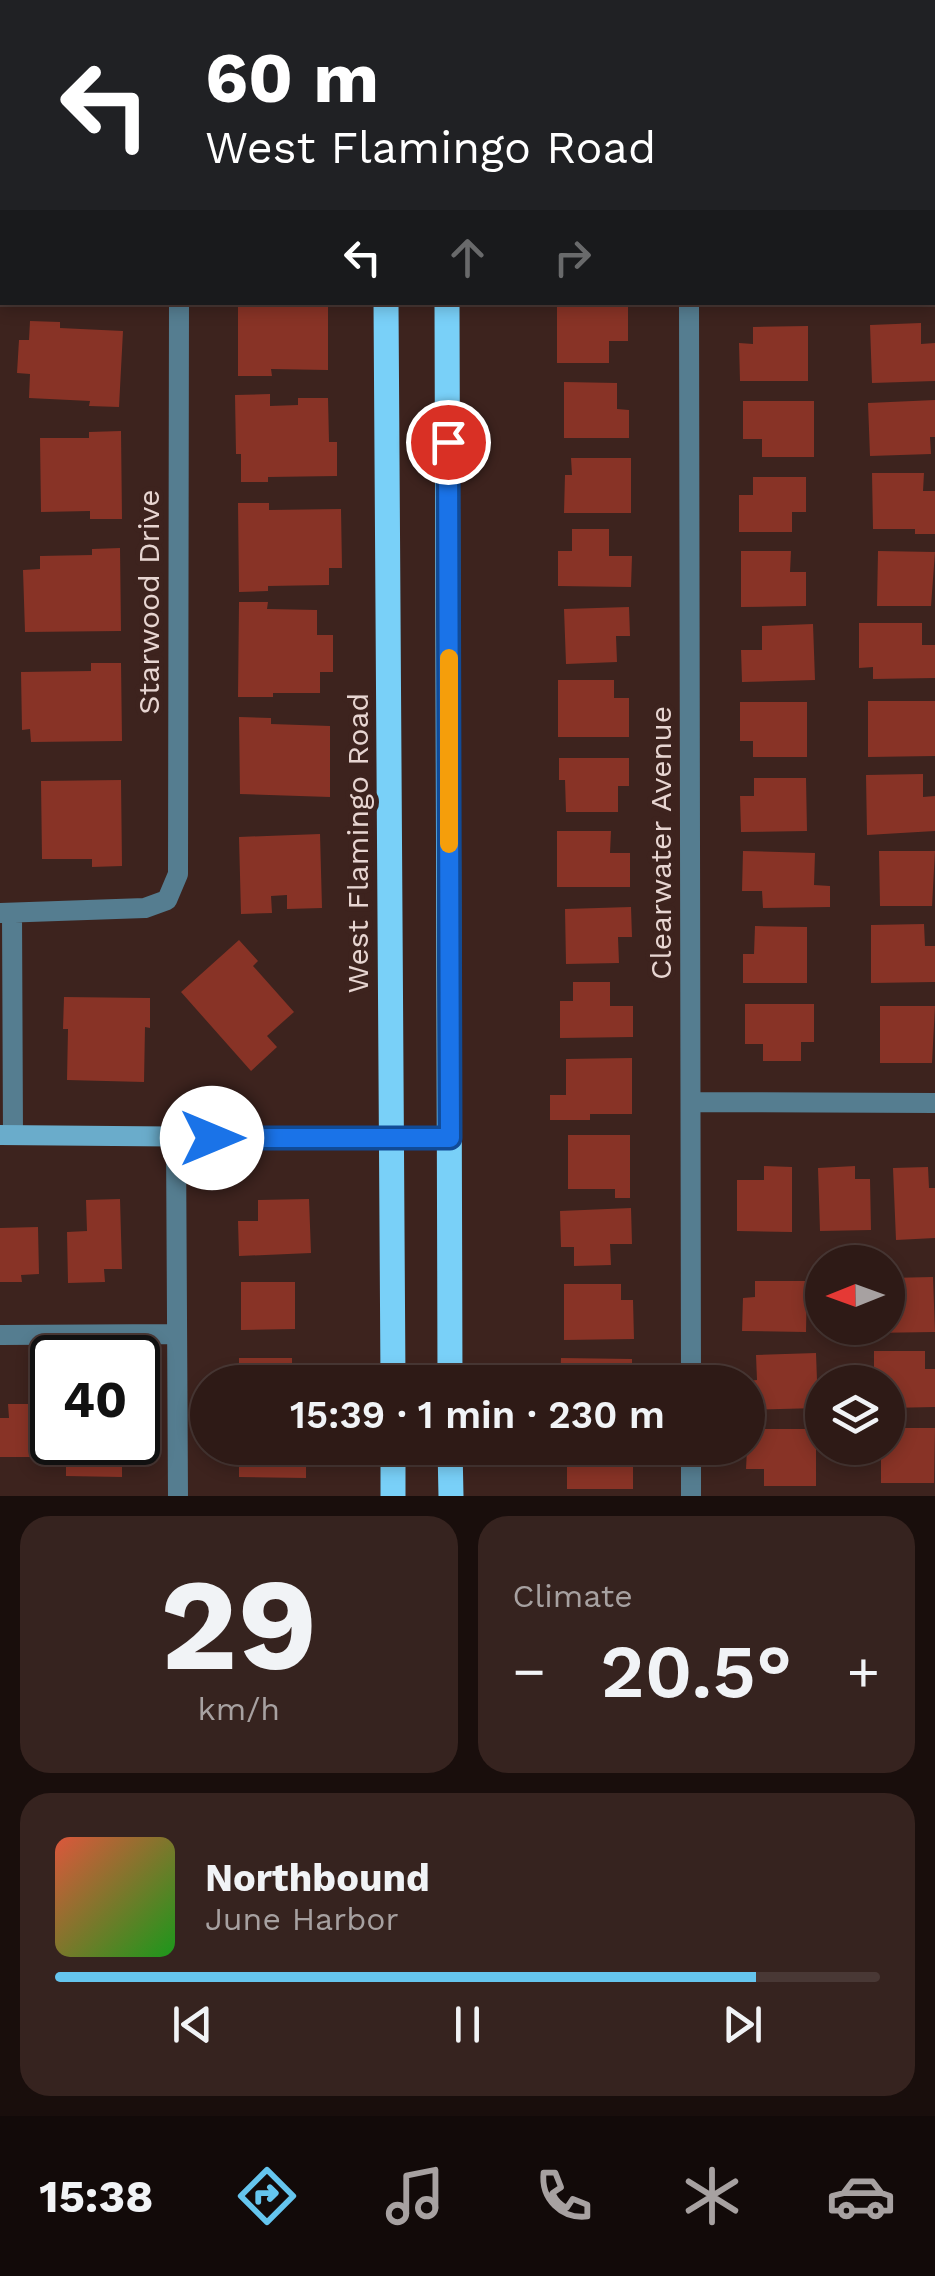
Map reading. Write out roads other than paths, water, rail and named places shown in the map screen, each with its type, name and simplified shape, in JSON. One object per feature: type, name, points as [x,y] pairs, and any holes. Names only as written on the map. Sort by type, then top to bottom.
[{"type":"main road","name":"West Flamingo Road","points":[[386,305],[393,1365]]},
{"type":"main road","points":[[447,305],[450,1365]]},
{"type":"main road","points":[[393,1465],[394,1496]]},
{"type":"main road","points":[[450,1465],[450,1496]]},
{"type":"street","name":"Starwood Drive","points":[[6,913],[145,908],[167,900],[178,874],[179,305]]},
{"type":"street","name":"Clearwater Avenue","points":[[688,305],[691,1365]]},
{"type":"street","points":[[6,913],[6,1135],[450,1138]]},
{"type":"street","points":[[692,1102],[935,1103]]},
{"type":"street","points":[[176,1138],[178,1496]]},
{"type":"street","points":[[0,1336],[177,1334]]},
{"type":"street","points":[[691,1465],[691,1496]]}]
